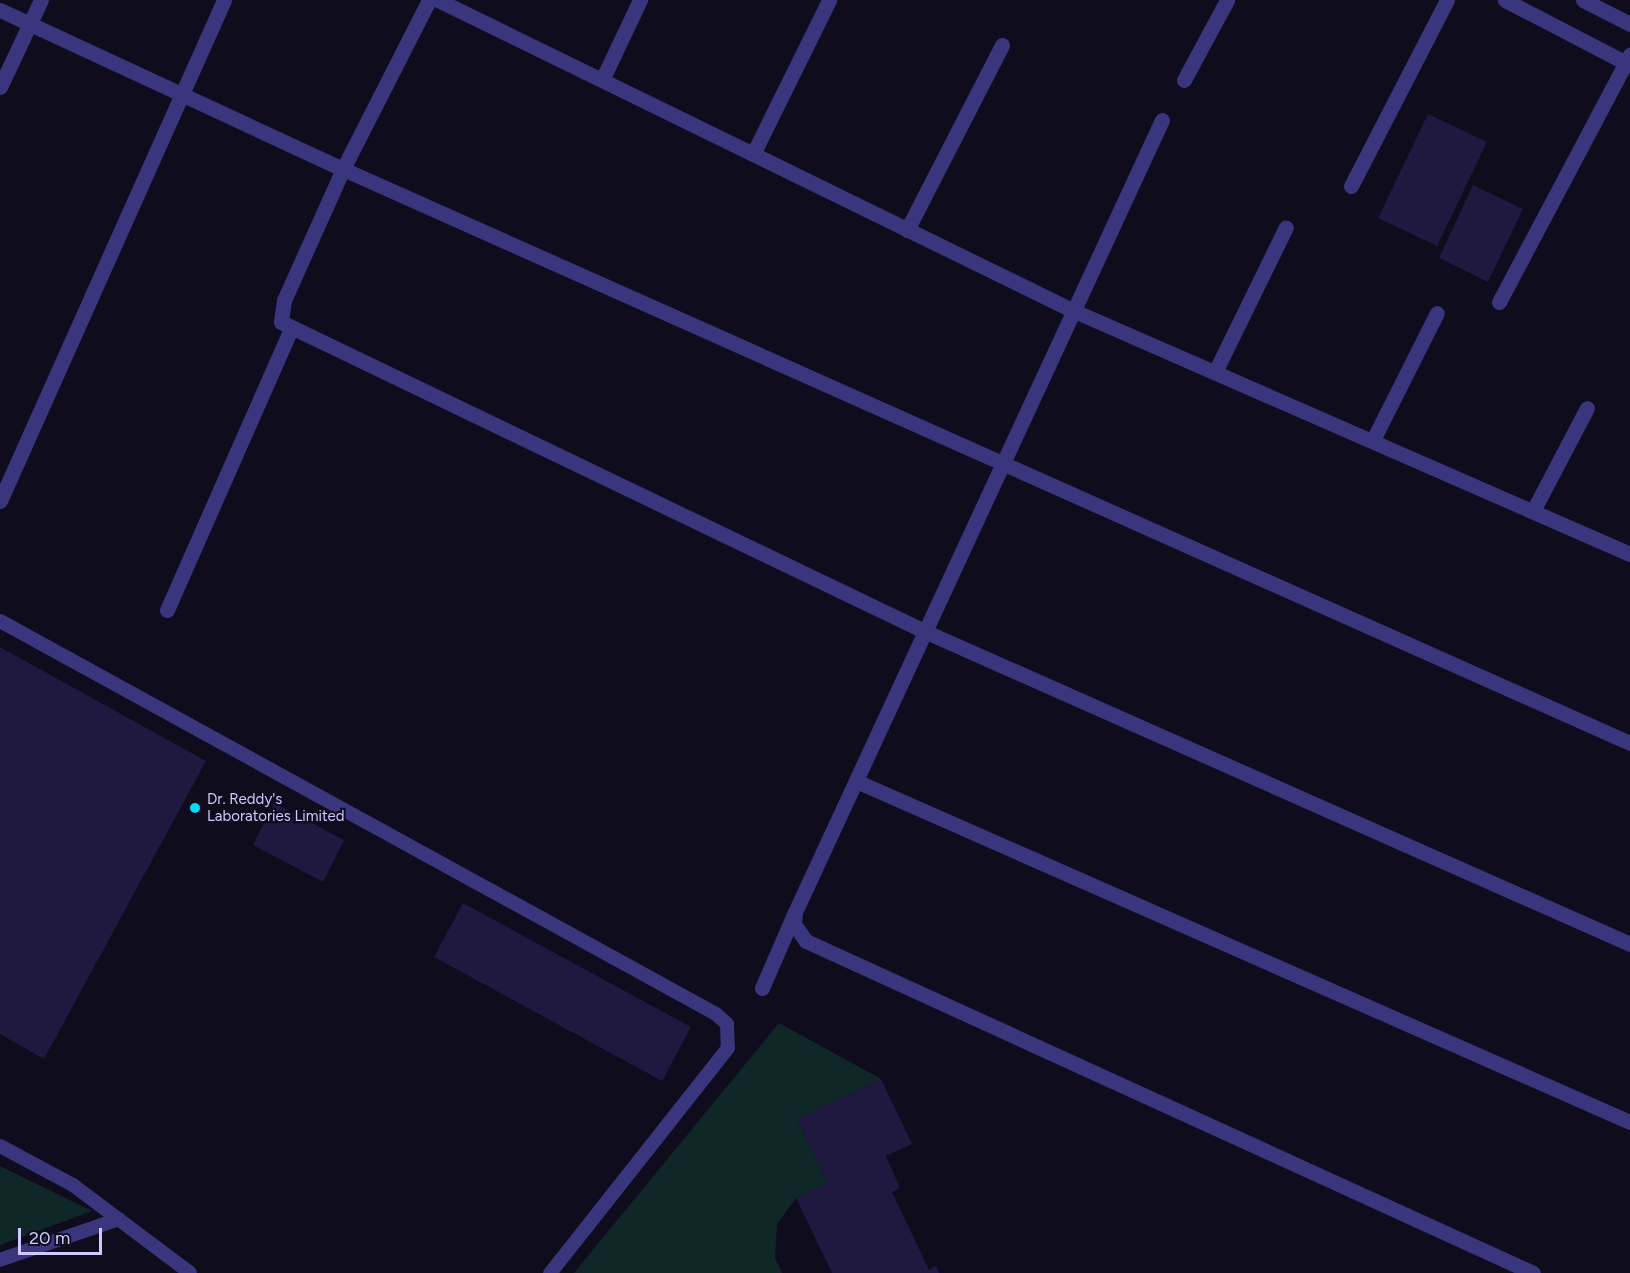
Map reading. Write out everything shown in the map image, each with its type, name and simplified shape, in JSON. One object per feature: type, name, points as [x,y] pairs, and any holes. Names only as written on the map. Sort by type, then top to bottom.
[{"type":"street","points":[[0,87],[41,0]]},
{"type":"street","points":[[0,501],[224,0]]},
{"type":"street","points":[[429,0],[343,169],[280,310],[281,322],[291,329],[924,631],[1630,944]]},
{"type":"street","points":[[438,0],[1072,310],[1534,509],[1630,554]]},
{"type":"street","points":[[602,80],[640,0]]},
{"type":"street","points":[[753,154],[829,0]]},
{"type":"street","points":[[1184,80],[1227,0]]},
{"type":"street","points":[[1351,186],[1447,0]]},
{"type":"street","points":[[1499,302],[1628,61],[1505,0]]},
{"type":"street","points":[[1584,0],[1630,24]]},
{"type":"street","points":[[0,10],[343,169],[1000,464],[1630,743]]},
{"type":"street","points":[[908,230],[1002,45]]},
{"type":"street","points":[[762,988],[1000,464],[1162,120]]},
{"type":"street","points":[[1215,372],[1286,227]]},
{"type":"street","points":[[1373,440],[1437,313]]},
{"type":"street","points":[[167,610],[291,329]]},
{"type":"street","points":[[1534,509],[1587,408]]},
{"type":"street","points":[[856,781],[1630,1122]]},
{"type":"street","points":[[795,912],[798,933],[806,940],[1533,1273]]},
{"type":"lane","points":[[0,621],[716,1014],[727,1024],[728,1048],[550,1273]]},
{"type":"lane","points":[[0,1146],[43,1166],[119,1219],[190,1273]]},
{"type":"lane","points":[[0,1260],[119,1219]]},
{"type":"green space","points":[[779,1023],[881,1079],[797,1119],[827,1183],[796,1198],[777,1224],[775,1258],[782,1273],[574,1273]]},
{"type":"green space","points":[[0,1166],[92,1211],[0,1245]]},
{"type":"building","points":[[1428,114],[1487,142],[1437,246],[1378,218]]},
{"type":"building","points":[[1473,185],[1523,209],[1488,282],[1439,258]]},
{"type":"building","points":[[0,647],[206,761],[44,1059],[0,1034]]},
{"type":"building","points":[[274,803],[344,840],[323,882],[253,845]]},
{"type":"building","points":[[463,903],[691,1027],[662,1081],[434,957]]},
{"type":"building","points":[[881,1079],[912,1144],[886,1156],[900,1188],[892,1192],[929,1270],[936,1266],[939,1273],[832,1273],[796,1198],[827,1183],[797,1119]]},
{"type":"place","name":"Dr. Reddy's Laboratories Limited","points":[[195,808]]}]
